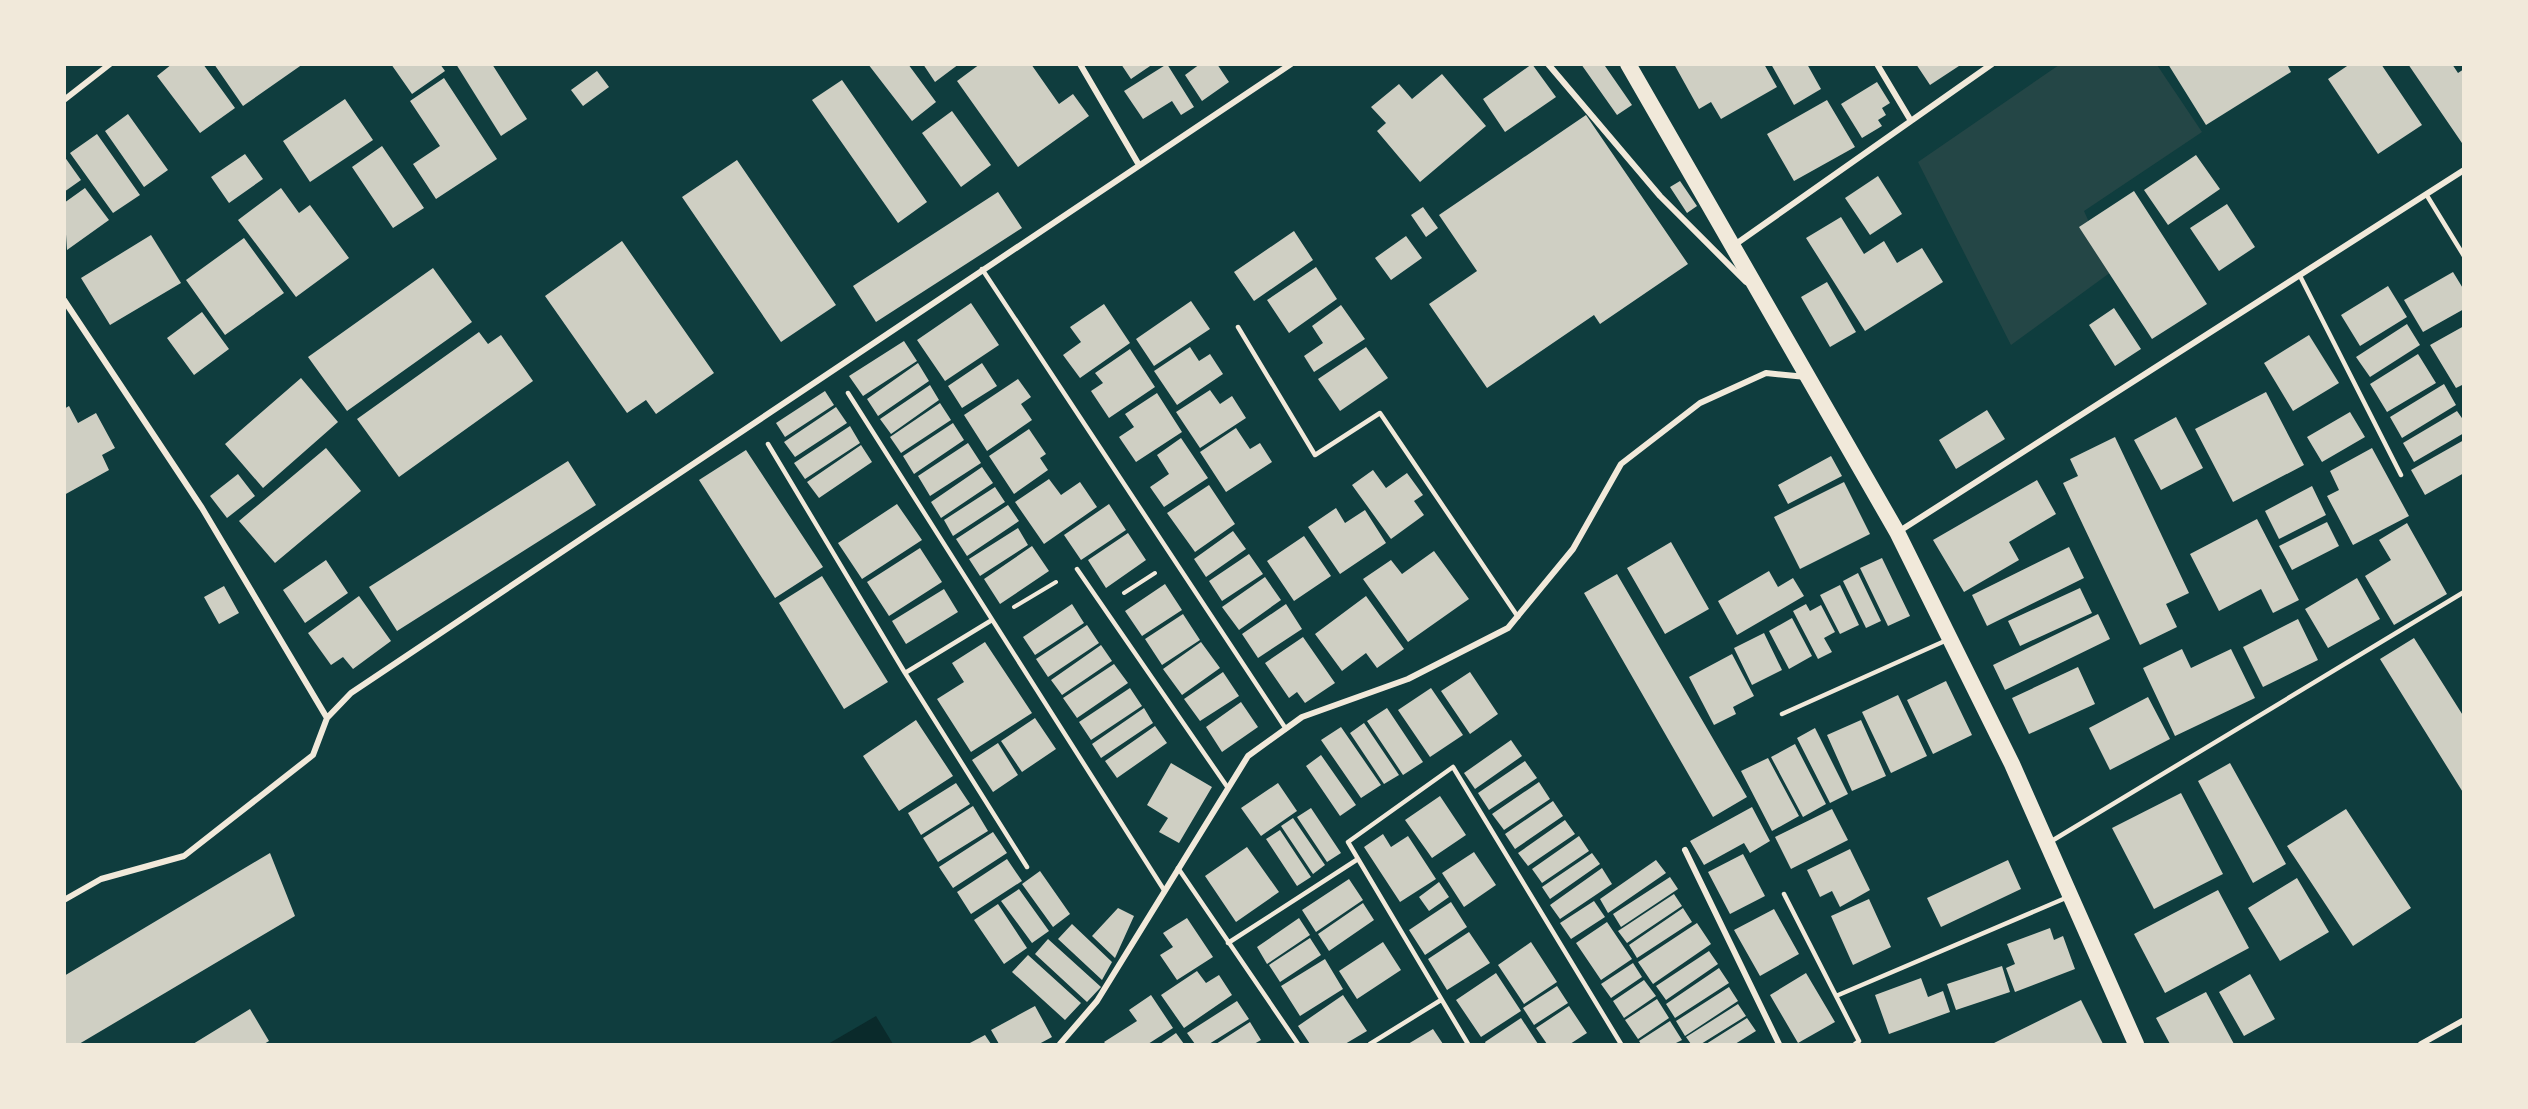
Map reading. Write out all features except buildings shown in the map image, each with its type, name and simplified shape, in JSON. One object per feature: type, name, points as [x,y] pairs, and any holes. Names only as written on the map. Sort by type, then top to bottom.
[{"type":"highway","points":[[1628,64],[1897,532],[2047,844],[2136,1044]]},
{"type":"street","points":[[64,100],[101,67],[110,64]]},
{"type":"street","points":[[1080,64],[1139,165]]},
{"type":"street","points":[[1276,64],[1280,72]]},
{"type":"street","points":[[64,900],[101,879],[184,856],[313,755],[327,718],[351,693],[1291,64]]},
{"type":"street","points":[[1548,64],[1660,196],[1763,300]]},
{"type":"street","points":[[1877,64],[1911,121]]},
{"type":"street","points":[[1733,246],[1992,64]]},
{"type":"street","points":[[1897,532],[2463,170]]},
{"type":"street","points":[[64,300],[202,508],[327,718]]},
{"type":"street","points":[[1060,1044],[1097,1001],[1248,756],[1302,717],[1408,679],[1508,628],[1573,549],[1621,465],[1700,404],[1728,390],[1766,373],[1808,378]]},
{"type":"street","points":[[1685,850],[1779,1044]]},
{"type":"street","points":[[2421,1044],[2463,1020]]},
{"type":"lane","points":[[2426,194],[2463,256]]},
{"type":"lane","points":[[982,269],[1286,729]]},
{"type":"lane","points":[[2300,276],[2401,475]]},
{"type":"lane","points":[[1238,327],[1315,455],[1380,413],[1518,617]]},
{"type":"lane","points":[[848,393],[1164,890]]},
{"type":"lane","points":[[768,444],[905,673],[1027,867]]},
{"type":"lane","points":[[1077,569],[1228,788]]},
{"type":"lane","points":[[2047,844],[2463,592]]},
{"type":"lane","points":[[905,673],[993,620]]},
{"type":"lane","points":[[1782,714],[1950,639]]},
{"type":"lane","points":[[1468,1044],[1348,842],[1453,767],[1622,1044]]},
{"type":"lane","points":[[1228,943],[1358,859]]},
{"type":"lane","points":[[1178,868],[1298,1044]]},
{"type":"lane","points":[[1784,894],[1859,1041],[1855,1044]]},
{"type":"lane","points":[[1836,996],[2070,896]]},
{"type":"lane","points":[[1370,1044],[1441,1000]]},
{"type":"path","points":[[1103,607],[1174,560]]},
{"type":"path","points":[[993,620],[1077,569]]},
{"type":"shaded area","points":[[2059,65],[2157,65],[2202,132],[2084,211],[2111,272],[2011,345],[1918,162]]},
{"type":"shaded area","points":[[876,1016],[893,1044],[828,1044]]}]
